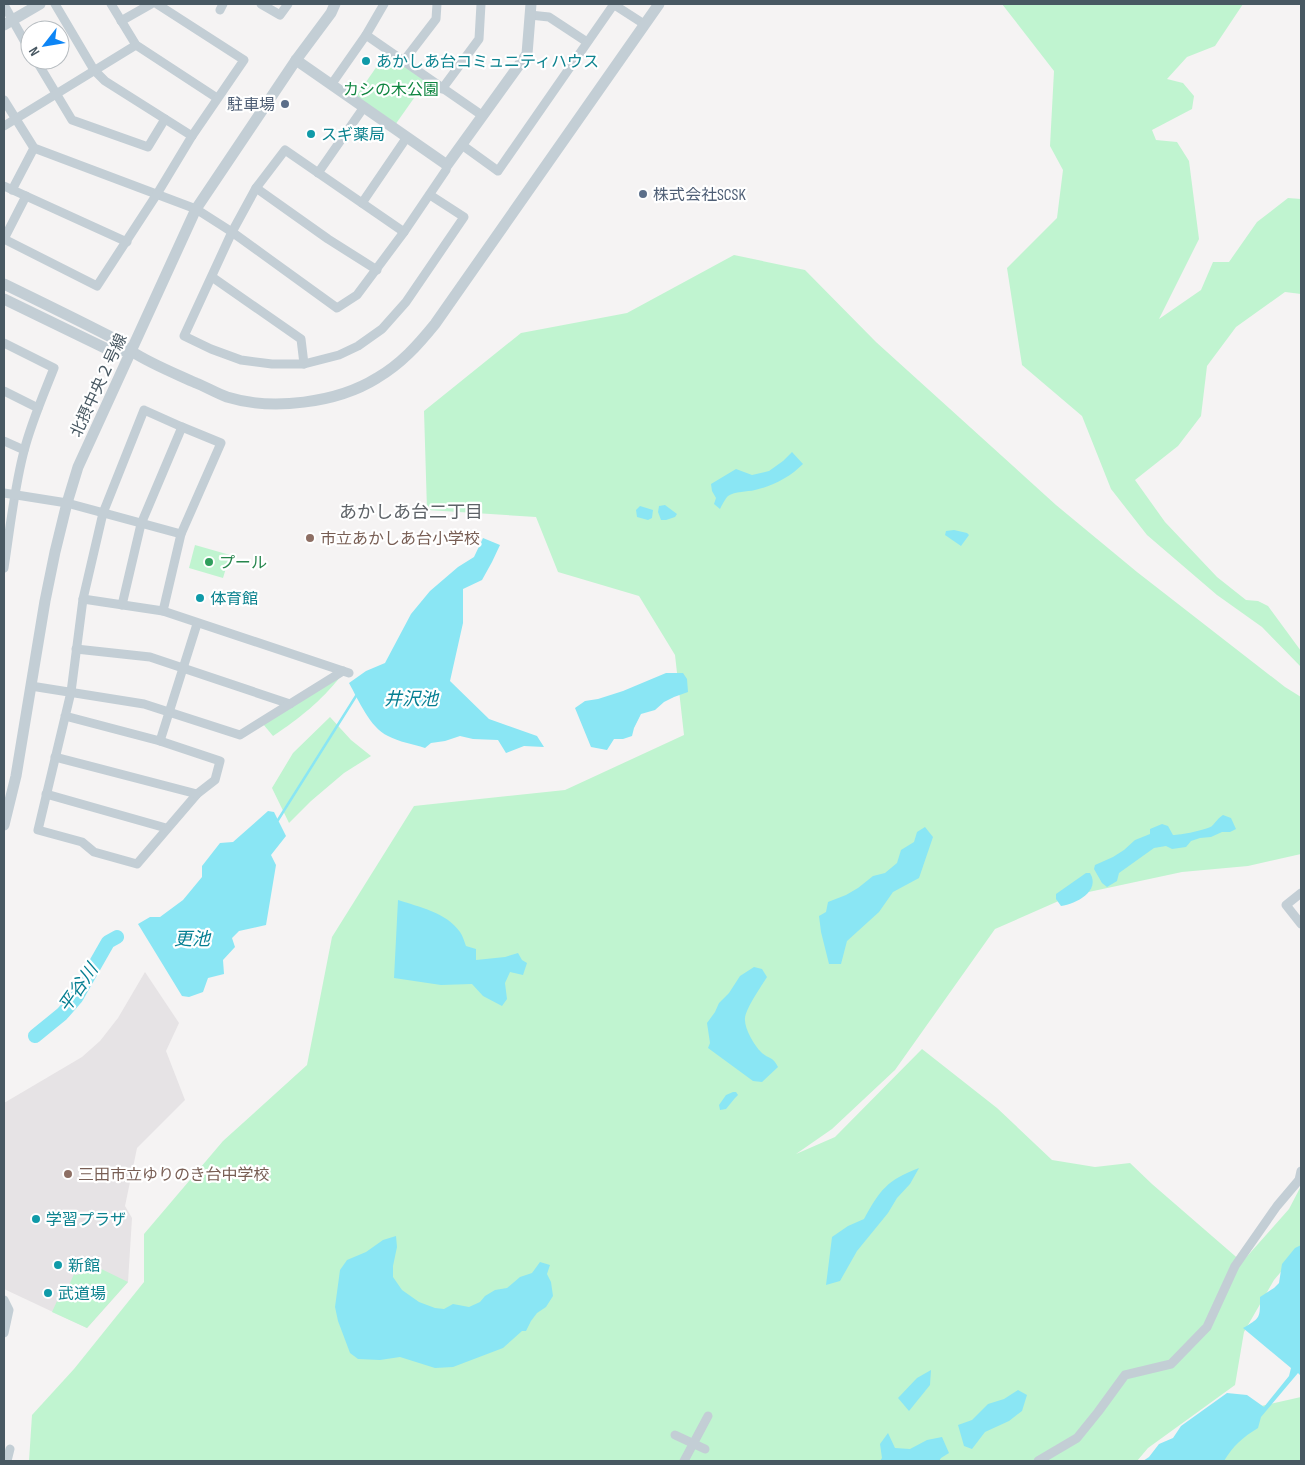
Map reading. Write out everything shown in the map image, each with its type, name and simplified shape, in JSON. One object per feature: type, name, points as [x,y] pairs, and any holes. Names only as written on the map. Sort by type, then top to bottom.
[{"type":"street","points":[[8,23],[40,4]]},
{"type":"street","points":[[55,4],[94,70],[105,81],[192,136]]},
{"type":"street","points":[[111,4],[136,45],[217,98]]},
{"type":"street","points":[[121,21],[151,4]]},
{"type":"street","points":[[26,196],[4,239],[97,286],[127,242],[192,136],[244,60],[157,4]]},
{"type":"street","points":[[262,4],[280,16],[288,4]]},
{"type":"street","name":"北摂中央２号線","points":[[4,825],[16,776],[55,552],[78,467],[196,209],[335,4]]},
{"type":"street","points":[[331,85],[366,36],[384,4]]},
{"type":"street","points":[[403,62],[436,19],[437,4]]},
{"type":"street","points":[[442,89],[479,39],[481,4]]},
{"type":"street","points":[[462,145],[498,170],[613,4],[644,24]]},
{"type":"street","points":[[4,284],[111,337],[130,351],[164,369],[227,397],[274,404],[298,404],[340,394],[376,379],[409,354],[435,324],[659,4]]},
{"type":"street","points":[[4,5],[8,23],[20,38]]},
{"type":"street","points":[[4,100],[34,148],[196,209],[232,232],[337,308],[357,295],[376,270],[430,195],[446,170],[447,165],[528,54],[531,9],[549,17],[587,42]]},
{"type":"street","points":[[366,36],[483,116]]},
{"type":"street","points":[[4,126],[136,45]]},
{"type":"street","points":[[296,60],[447,165]]},
{"type":"street","points":[[42,70],[72,120],[148,147],[164,119]]},
{"type":"street","points":[[318,173],[364,107]]},
{"type":"street","points":[[362,203],[407,137]]},
{"type":"street","points":[[34,148],[8,188],[127,242]]},
{"type":"street","points":[[404,232],[285,150],[256,188],[232,232],[184,336],[211,349],[241,360],[272,364],[304,364],[339,355],[358,346],[382,329],[406,302],[464,217],[430,195]]},
{"type":"street","points":[[256,188],[376,270]]},
{"type":"street","points":[[212,277],[301,339],[304,364]]},
{"type":"street","points":[[4,299],[107,349],[130,351]]},
{"type":"street","points":[[4,343],[54,368],[24,450],[6,543],[4,568]]},
{"type":"street","points":[[4,391],[38,408]]},
{"type":"street","points":[[65,716],[160,741],[220,761],[215,780],[197,794],[137,864],[94,852],[82,842],[38,830],[70,692],[83,599],[103,513],[144,410],[221,443],[181,534],[163,611]]},
{"type":"street","points":[[122,604],[141,524],[182,427]]},
{"type":"street","points":[[4,441],[24,450]]},
{"type":"street","points":[[4,493],[67,503],[181,534]]},
{"type":"street","points":[[31,686],[144,704],[240,734],[346,672],[197,624],[163,611],[83,599]]},
{"type":"street","points":[[160,741],[197,624]]},
{"type":"street","points":[[76,648],[150,657],[290,704]]},
{"type":"street","points":[[55,757],[197,794]]},
{"type":"street","points":[[46,794],[166,828]]},
{"type":"street","points":[[1301,892],[1286,905],[1301,924]]},
{"type":"street","points":[[1038,1461],[1077,1438],[1125,1375],[1171,1364],[1206,1327],[1235,1266],[1277,1206],[1299,1180],[1301,1171]]},
{"type":"street","points":[[4,1300],[9,1310],[4,1333]]},
{"type":"street","points":[[684,1461],[708,1416]]},
{"type":"street","points":[[675,1435],[705,1449]]},
{"type":"street","points":[[7,1461],[10,1450]]},
{"type":"shaded area","name":"三田市立ゆりのき台中学校","points":[[145,972],[179,1023],[166,1051],[185,1100],[137,1148],[125,1206],[132,1218],[128,1282],[87,1328],[4,1289],[4,1103],[82,1057],[100,1041],[118,1018]]},
{"type":"green space","points":[[1002,4],[1243,4],[1215,46],[1187,57],[1167,79],[1183,83],[1194,96],[1192,109],[1152,130],[1156,140],[1177,142],[1189,161],[1199,239],[1159,319],[1201,290],[1213,262],[1229,262],[1257,222],[1288,198],[1301,199],[1301,294],[1285,292],[1236,327],[1207,366],[1201,416],[1178,446],[1135,480],[1165,522],[1217,577],[1246,600],[1258,601],[1268,606],[1301,651],[1301,667],[1262,627],[1217,595],[1147,535],[1111,489],[1082,416],[1022,365],[1007,268],[1057,218],[1063,170],[1050,146],[1054,71]]},
{"type":"green space","name":"カシの木公園","points":[[386,53],[426,81],[395,125],[355,98]]},
{"type":"green space","points":[[734,255],[805,270],[876,342],[1056,505],[1137,572],[1285,687],[1301,697],[1301,854],[1248,866],[1182,872],[1070,896],[995,929],[895,1070],[832,1129],[796,1154],[835,1137],[922,1049],[997,1108],[1052,1160],[1095,1167],[1130,1163],[1242,1262],[1289,1209],[1301,1186],[1301,1248],[1274,1280],[1244,1332],[1235,1385],[1148,1448],[1137,1461],[29,1461],[32,1415],[74,1369],[144,1282],[144,1234],[223,1141],[307,1065],[332,937],[414,806],[565,790],[684,735],[675,655],[639,596],[558,572],[536,517],[427,510],[424,411],[521,333],[627,313]]},
{"type":"green space","name":"プール","points":[[195,545],[230,555],[223,578],[189,568]]},
{"type":"green space","points":[[341,676],[310,709],[273,736],[263,724]]},
{"type":"green space","points":[[330,717],[351,740],[371,756],[344,773],[289,823],[272,788],[293,753]]},
{"type":"green space","points":[[85,1261],[128,1282],[87,1328],[52,1312],[63,1288],[67,1290],[74,1274],[78,1275]]},
{"type":"green space","points":[[1301,1397],[1301,1461],[1216,1461],[1257,1407]]},
{"type":"water","points":[[792,452],[803,464],[787,477],[762,488],[731,494],[720,509],[714,504],[716,498],[711,484],[736,469],[752,475],[769,471]]},
{"type":"water","points":[[665,505],[677,514],[675,517],[661,520],[658,512],[659,506]]},
{"type":"water","points":[[640,506],[653,510],[652,518],[648,520],[637,517],[636,510]]},
{"type":"water","points":[[954,530],[969,535],[961,546],[945,535],[946,531]]},
{"type":"water","name":"井沢池","points":[[483,538],[500,545],[482,580],[463,589],[463,623],[450,681],[489,719],[537,736],[544,747],[524,746],[506,753],[498,740],[473,739],[460,736],[431,743],[425,748],[392,738],[382,732],[370,720],[349,683],[366,671],[385,663],[411,614],[430,591],[458,567],[474,557]]},
{"type":"water","points":[[666,673],[683,673],[687,679],[688,692],[664,702],[655,710],[641,714],[632,736],[614,739],[607,750],[591,747],[575,708],[585,701],[623,691]]},
{"type":"water","name":"更池","points":[[268,811],[274,812],[286,836],[271,855],[276,865],[266,925],[239,931],[232,938],[235,947],[223,960],[224,974],[208,978],[203,992],[189,997],[182,996],[138,924],[150,917],[160,917],[183,900],[202,877],[202,866],[220,843],[233,842]]},
{"type":"water","points":[[1223,815],[1231,818],[1236,829],[1191,841],[1186,847],[1172,849],[1166,846],[1154,848],[1119,873],[1117,881],[1107,887],[1102,883],[1094,869],[1095,865],[1113,857],[1135,840],[1150,834],[1150,829],[1162,824],[1168,826],[1173,835],[1199,831],[1212,826]]},
{"type":"water","points":[[925,827],[933,837],[919,878],[893,892],[879,912],[847,941],[841,964],[829,964],[819,916],[826,912],[828,902],[846,895],[873,876],[885,873],[897,863],[901,850],[914,842],[917,832]]},
{"type":"water","points":[[1086,873],[1090,873],[1093,880],[1090,891],[1073,903],[1061,906],[1056,899],[1056,894]]},
{"type":"water","points":[[398,900],[432,911],[454,925],[463,937],[466,946],[476,949],[476,960],[505,957],[518,953],[522,960],[527,963],[523,975],[510,972],[505,983],[507,999],[502,1006],[483,996],[472,984],[441,985],[394,978]]},
{"type":"water","points":[[754,967],[762,969],[767,977],[748,1008],[745,1018],[746,1027],[758,1049],[772,1059],[778,1067],[762,1082],[753,1081],[708,1048],[710,1043],[707,1023],[719,1003],[729,993],[740,976]]},
{"type":"water","points":[[736,1092],[738,1095],[726,1109],[720,1110],[719,1105],[726,1095]]},
{"type":"water","points":[[919,1168],[910,1184],[897,1198],[888,1213],[857,1251],[840,1281],[826,1285],[832,1237],[848,1226],[864,1219],[880,1193],[892,1182],[908,1172]]},
{"type":"water","points":[[396,1236],[397,1247],[393,1277],[402,1290],[419,1302],[444,1309],[453,1304],[469,1307],[480,1302],[485,1296],[495,1290],[507,1288],[520,1277],[532,1273],[540,1262],[550,1265],[547,1274],[551,1282],[553,1296],[546,1307],[537,1313],[526,1331],[522,1331],[503,1348],[453,1367],[435,1368],[400,1357],[380,1360],[358,1359],[350,1353],[335,1307],[340,1270],[347,1260],[366,1252],[383,1240]]},
{"type":"water","points":[[1301,1245],[1301,1376],[1298,1373],[1261,1417],[1258,1428],[1239,1442],[1224,1461],[1143,1461],[1149,1457],[1159,1444],[1173,1438],[1181,1426],[1227,1393],[1247,1395],[1264,1407],[1289,1376],[1291,1368],[1243,1328],[1256,1319],[1259,1313],[1260,1297],[1279,1283],[1282,1264],[1295,1248]]},
{"type":"water","points":[[931,1370],[930,1385],[909,1411],[898,1398],[917,1378]]},
{"type":"water","points":[[1018,1390],[1027,1395],[1022,1411],[1009,1421],[985,1432],[972,1449],[964,1446],[958,1425],[972,1420],[988,1404],[1004,1399]]},
{"type":"water","points":[[888,1433],[895,1448],[910,1449],[927,1440],[942,1437],[949,1453],[939,1461],[880,1461],[882,1458],[880,1444]]},
{"type":"waterway","points":[[278,820],[356,696]]},
{"type":"waterway","name":"平谷川","points":[[35,1036],[62,1014],[76,998],[108,942],[117,937]]},
{"type":"place","name":"あかしあ台コミュニティハウス","points":[[366,61]]},
{"type":"place","name":"駐車場","points":[[285,104]]},
{"type":"place","name":"スギ薬局","points":[[311,134]]},
{"type":"place","name":"株式会社SCSK","points":[[643,194]]},
{"type":"place","name":"市立あかしあ台小学校","points":[[310,538]]},
{"type":"place","name":"プール","points":[[209,562]]},
{"type":"place","name":"体育館","points":[[200,598]]},
{"type":"place","name":"三田市立ゆりのき台中学校","points":[[68,1174]]},
{"type":"place","name":"学習プラザ","points":[[36,1219]]},
{"type":"place","name":"新館","points":[[58,1265]]},
{"type":"place","name":"武道場","points":[[48,1293]]},
{"type":"district","name":"あかしあ台二丁目","points":[[411,512]]}]
